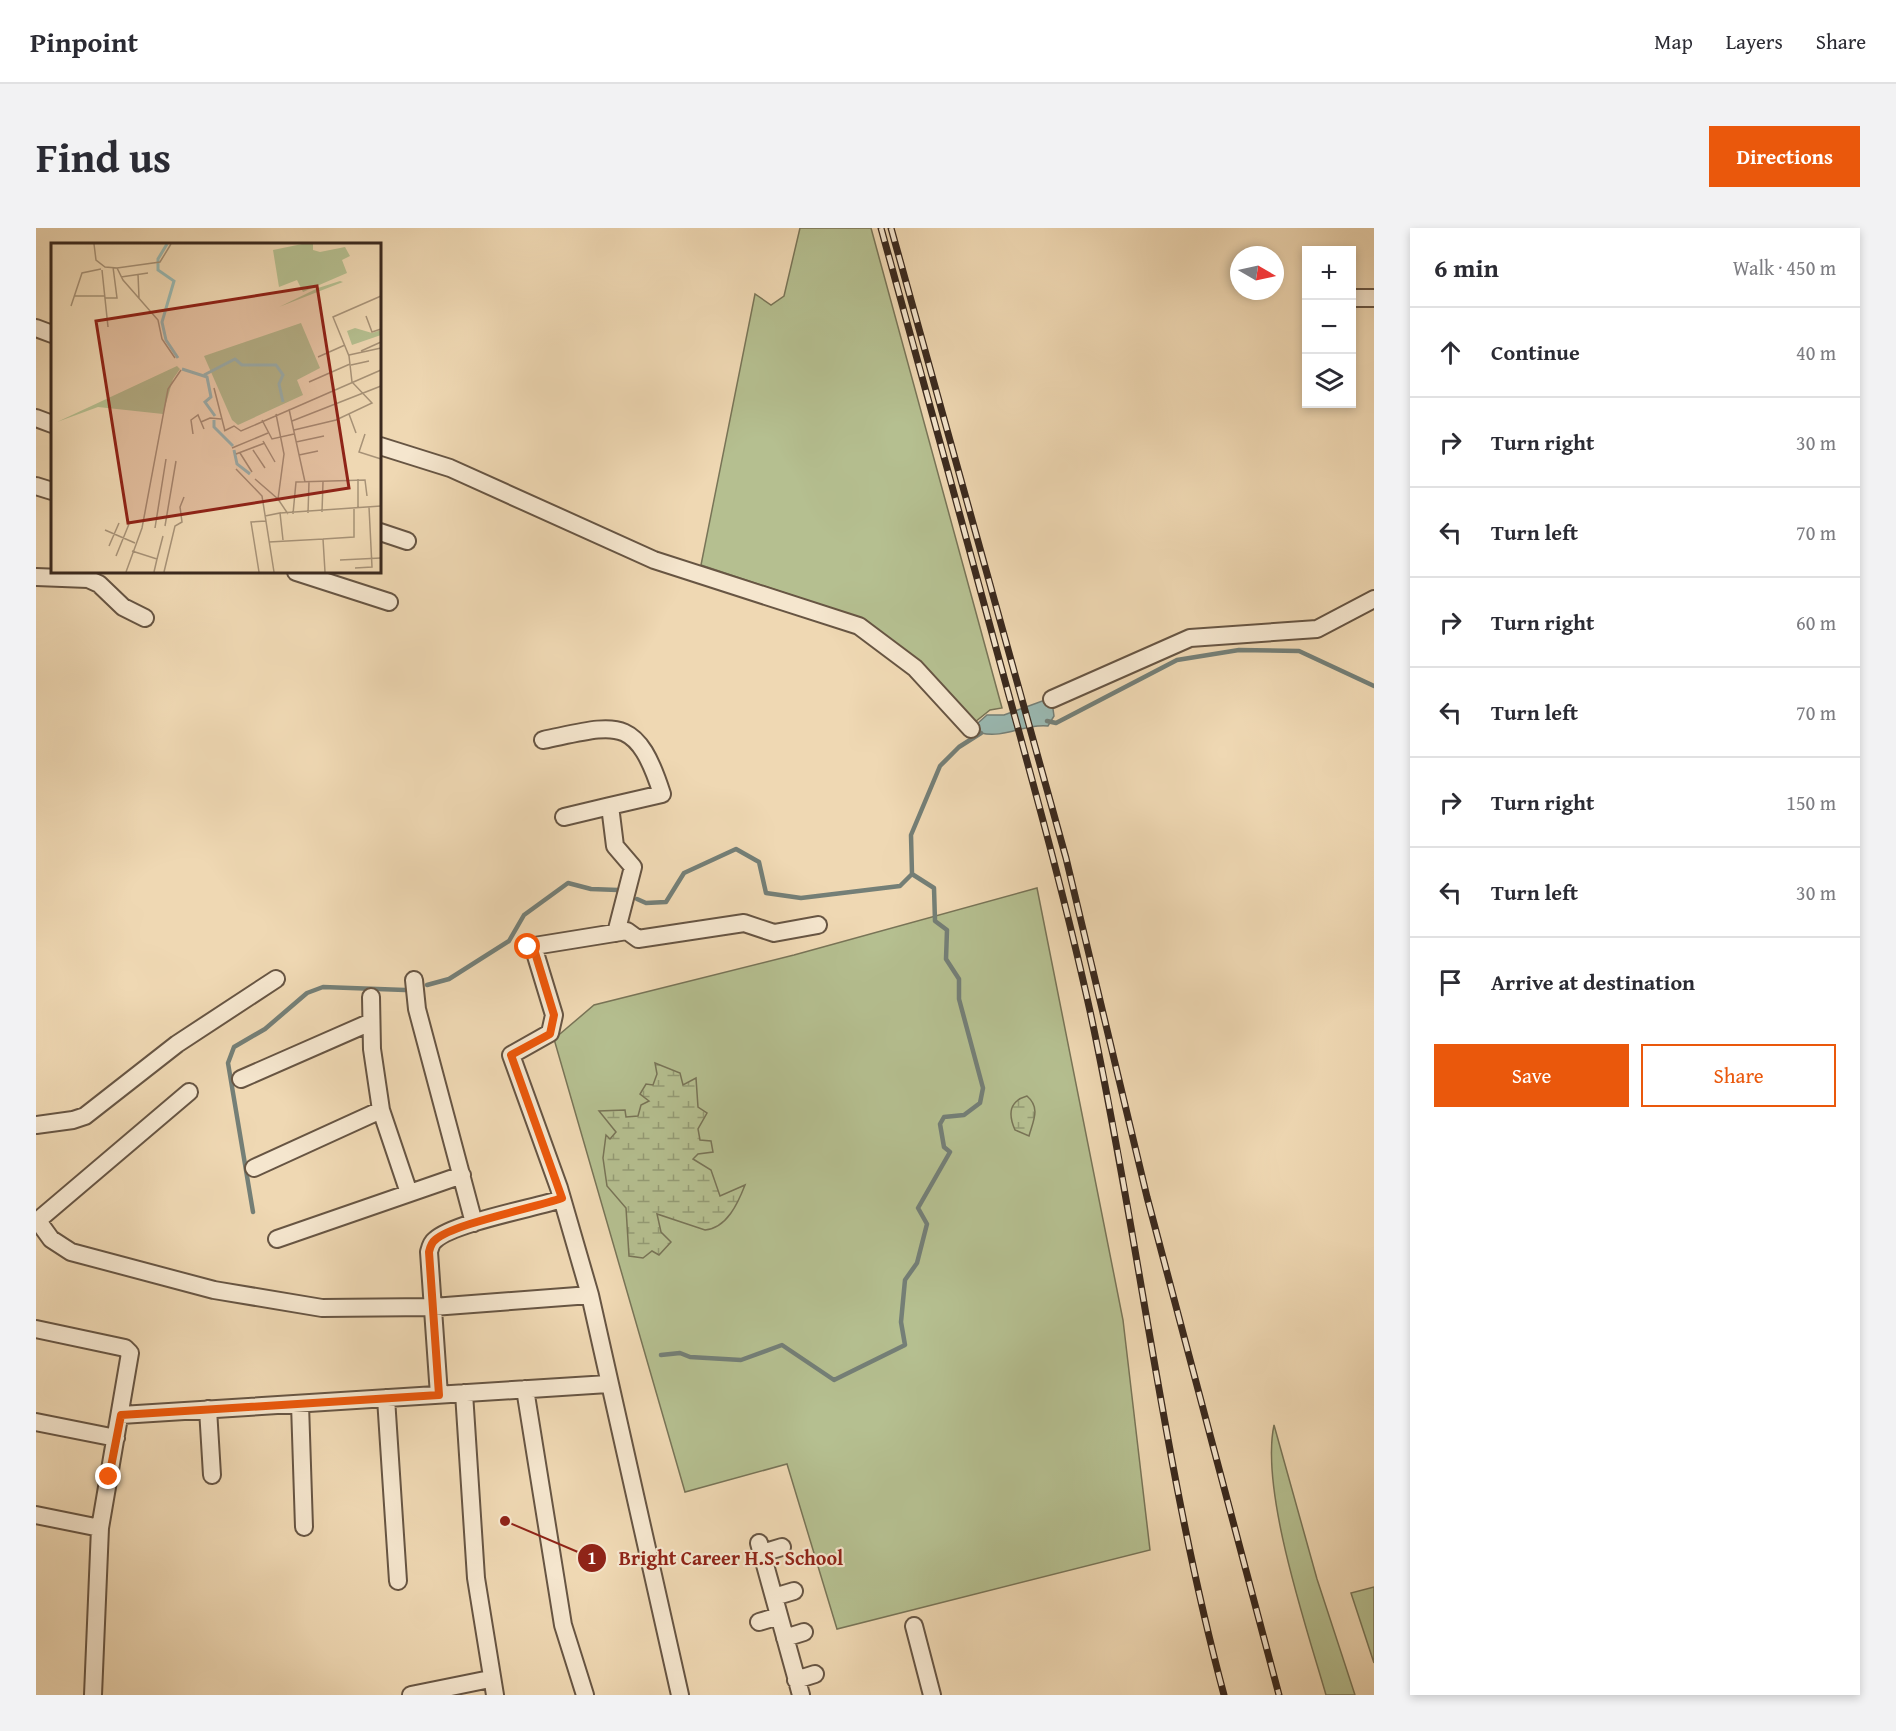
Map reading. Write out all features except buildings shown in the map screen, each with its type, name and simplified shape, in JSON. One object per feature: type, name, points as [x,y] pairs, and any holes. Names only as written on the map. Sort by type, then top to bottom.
[{"type":"street","points":[[1356,298],[1374,298]]},
{"type":"street","points":[[36,328],[51,334]]},
{"type":"street","points":[[36,418],[51,423]]},
{"type":"street","points":[[381,446],[450,468],[654,560],[858,626],[915,668],[971,729]]},
{"type":"street","points":[[36,486],[51,491]]},
{"type":"street","points":[[381,532],[407,541]]},
{"type":"street","points":[[299,573],[388,602]]},
{"type":"street","points":[[36,577],[88,579],[99,584],[123,607],[145,618]]},
{"type":"street","points":[[1052,699],[1190,638],[1317,629],[1374,599]]},
{"type":"street","points":[[543,740],[614,728],[637,739],[652,762],[662,794],[564,817]]},
{"type":"street","points":[[610,806],[615,846],[633,867],[616,933]]},
{"type":"street","points":[[680,1695],[608,1384],[590,1295],[562,1198],[511,1055],[550,1034],[554,1015],[531,947],[627,931],[638,939],[744,923],[774,933],[818,925]]},
{"type":"street","points":[[36,1125],[85,1116],[177,1044],[276,979]]},
{"type":"street","points":[[414,980],[417,1009],[474,1223]]},
{"type":"street","points":[[371,997],[372,1049],[381,1110],[409,1194]]},
{"type":"street","points":[[241,1079],[371,1022]]},
{"type":"street","points":[[189,1092],[37,1222],[51,1239],[71,1252],[214,1290],[322,1308],[433,1307],[590,1295]]},
{"type":"street","points":[[254,1168],[381,1110]]},
{"type":"street","points":[[277,1239],[462,1175]]},
{"type":"street","points":[[439,1395],[429,1252],[432,1243],[437,1238],[474,1223],[562,1198]]},
{"type":"street","points":[[36,1329],[129,1350],[121,1415],[100,1528],[93,1695]]},
{"type":"street","points":[[121,1415],[608,1384]]},
{"type":"street","points":[[525,1389],[563,1625],[585,1695]]},
{"type":"street","points":[[411,1695],[492,1687],[476,1578],[464,1393]]},
{"type":"street","points":[[386,1398],[398,1581]]},
{"type":"street","points":[[300,1404],[304,1527]]},
{"type":"street","points":[[208,1409],[212,1475]]},
{"type":"street","points":[[36,1422],[116,1438]]},
{"type":"street","points":[[36,1515],[100,1528]]},
{"type":"street","points":[[782,1547],[760,1548],[798,1687],[815,1674]]},
{"type":"street","points":[[774,1597],[794,1591]]},
{"type":"street","points":[[759,1622],[779,1616]]},
{"type":"street","points":[[914,1626],[932,1695]]},
{"type":"street","points":[[785,1638],[804,1632]]},
{"type":"green space","points":[[800,228],[871,228],[1002,708],[990,710],[975,722],[921,667],[866,620],[701,565],[755,294],[771,305],[784,296]]},
{"type":"green space","points":[[1037,888],[1123,1320],[1150,1550],[837,1629],[787,1464],[685,1492],[554,1039],[594,1005],[794,955]]},
{"type":"green space","points":[[655,1063],[680,1073],[683,1085],[696,1078],[698,1107],[707,1113],[698,1129],[700,1140],[711,1141],[713,1152],[698,1154],[693,1159],[711,1170],[720,1196],[745,1185],[731,1214],[720,1225],[713,1228],[705,1230],[657,1214],[661,1232],[671,1242],[659,1255],[652,1251],[643,1258],[629,1256],[626,1208],[607,1186],[603,1158],[606,1135],[610,1139],[616,1132],[599,1111],[625,1110],[626,1117],[638,1116],[641,1105],[649,1101],[640,1094],[646,1084],[653,1085],[657,1074]]},
{"type":"green space","points":[[1027,1096],[1035,1110],[1029,1136],[1015,1130],[1011,1119],[1013,1105]]},
{"type":"green space","points":[[1274,1425],[1317,1579],[1355,1695],[1326,1695],[1279,1522],[1271,1453]]},
{"type":"green space","points":[[1374,1587],[1374,1663],[1351,1593]]},
{"type":"water","points":[[1045,700],[1052,702],[1054,716],[1048,726],[998,734],[981,733],[978,723],[987,715],[1004,715]]},
{"type":"waterway","points":[[1047,721],[1056,723],[1177,660],[1239,650],[1299,651],[1374,686]]},
{"type":"waterway","points":[[637,899],[646,903],[666,902],[684,873],[736,849],[759,862],[766,893],[801,898],[900,886],[912,874],[911,835],[940,766],[959,747],[981,733]]},
{"type":"waterway","points":[[661,1355],[680,1353],[690,1357],[741,1360],[782,1345],[834,1380],[905,1345],[901,1322],[905,1280],[917,1263],[927,1224],[918,1208],[950,1152],[944,1147],[940,1124],[944,1117],[964,1115],[980,1103],[983,1088],[959,999],[959,979],[946,959],[947,930],[935,921],[934,888],[912,874]]},
{"type":"waterway","points":[[427,985],[449,979],[509,941],[524,915],[568,883],[591,889],[618,890]]},
{"type":"waterway","points":[[253,1212],[228,1063],[234,1047],[265,1029],[307,993],[323,987],[405,990]]},
{"type":"railway","points":[[881,228],[1035,791],[1080,967],[1107,1096],[1185,1526],[1224,1695]]},
{"type":"railway","points":[[891,228],[1066,858],[1147,1197],[1279,1695]]},
{"type":"place","name":"Bright Career H.S. School","points":[[505,1521]]},
{"type":"route","points":[[109,1477],[121,1415],[439,1395],[429,1252],[432,1243],[437,1238],[474,1223],[541,1206],[562,1198],[511,1055],[550,1034],[554,1015],[533,946],[528,947]]}]
